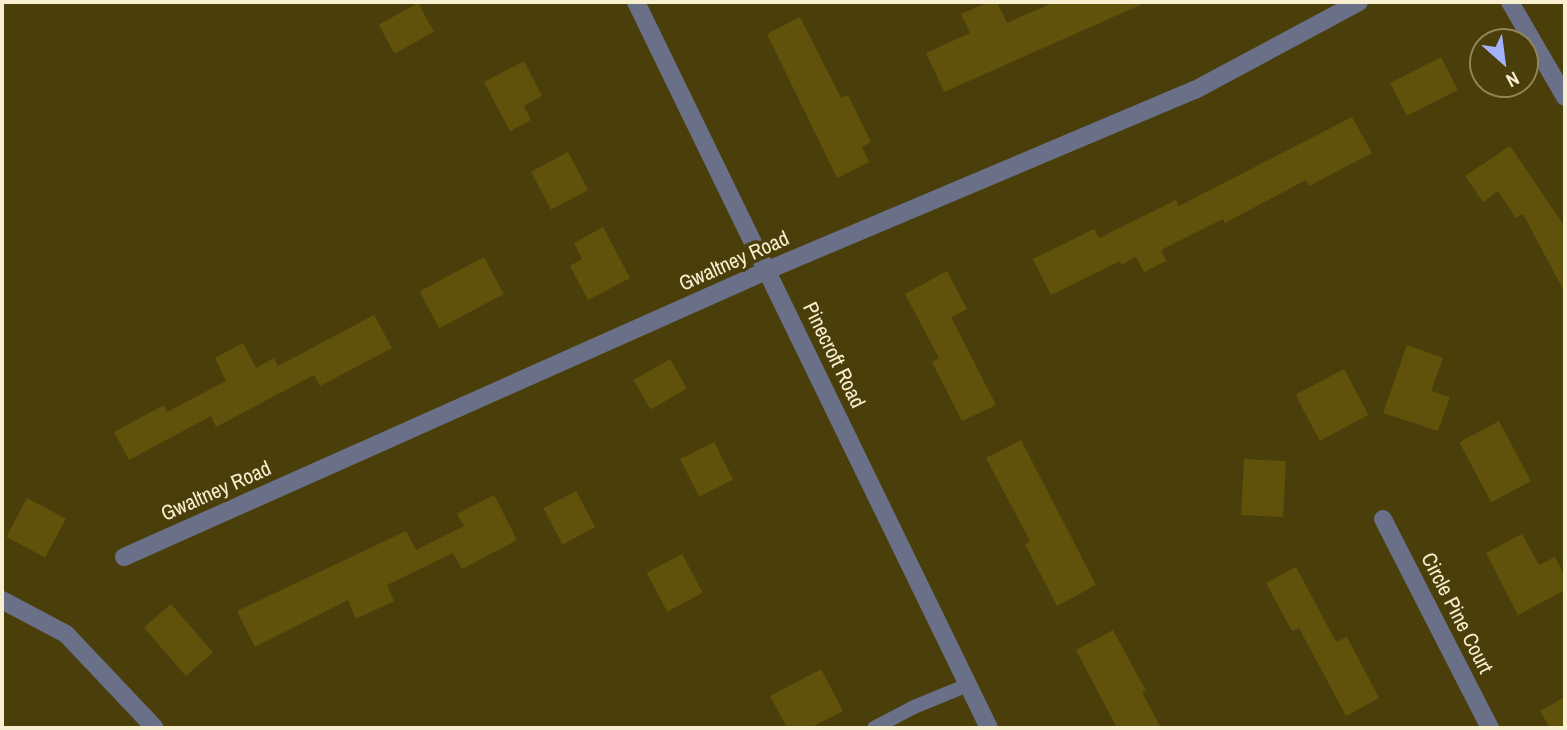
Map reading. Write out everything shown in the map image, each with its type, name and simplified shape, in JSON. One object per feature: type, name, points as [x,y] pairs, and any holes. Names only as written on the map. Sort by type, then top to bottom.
[{"type":"street","name":"Pinecroft Road","points":[[636,2],[989,728]]},
{"type":"street","name":"Gwaltney Road","points":[[124,556],[768,271],[1195,90],[1359,2]]},
{"type":"street","points":[[1510,2],[1565,97]]},
{"type":"street","name":"Circle Pine Court","points":[[1383,519],[1490,728]]},
{"type":"street","points":[[2,600],[66,634],[155,728]]},
{"type":"lane","points":[[874,728],[914,707],[968,685]]},
{"type":"building","points":[[989,2],[997,2],[1007,23],[1054,2],[1147,2],[944,92],[926,53],[970,33],[961,14]]},
{"type":"building","points":[[418,3],[434,32],[395,54],[379,25]]},
{"type":"building","points":[[800,17],[841,98],[848,95],[871,142],[862,147],[869,162],[837,178],[767,34]]},
{"type":"building","points":[[1441,57],[1458,90],[1407,116],[1390,83]]},
{"type":"building","points":[[524,61],[542,96],[524,106],[531,120],[510,131],[484,82]]},
{"type":"building","points":[[1352,117],[1372,153],[1309,186],[1306,180],[1225,223],[1223,219],[1161,250],[1166,261],[1144,272],[1136,257],[1121,265],[1120,261],[1051,295],[1033,259],[1094,229],[1099,238],[1176,200],[1179,206]]},
{"type":"building","points":[[1510,146],[1565,227],[1565,293],[1523,214],[1516,218],[1498,191],[1483,202],[1465,176]]},
{"type":"building","points":[[568,152],[588,190],[551,210],[531,172]]},
{"type":"building","points":[[603,227],[630,278],[588,300],[570,266],[582,259],[574,243]]},
{"type":"building","points":[[484,257],[504,294],[439,328],[420,291]]},
{"type":"building","points":[[947,271],[967,309],[951,317],[996,405],[962,421],[932,362],[939,358],[905,294]]},
{"type":"building","points":[[374,315],[392,348],[320,386],[314,375],[216,427],[211,416],[129,460],[114,432],[164,405],[167,412],[226,381],[215,358],[243,343],[256,368],[274,358],[278,366]]},
{"type":"building","points":[[1407,345],[1443,358],[1431,391],[1450,397],[1438,431],[1383,413]]},
{"type":"building","points":[[670,359],[687,388],[651,409],[634,380]]},
{"type":"building","points":[[1344,369],[1368,415],[1320,441],[1295,395]]},
{"type":"building","points":[[1499,421],[1531,481],[1491,502],[1459,442]]},
{"type":"building","points":[[1021,440],[1096,585],[1057,606],[1025,544],[1030,541],[986,458]]},
{"type":"building","points":[[714,442],[733,479],[699,497],[680,459]]},
{"type":"building","points":[[1244,459],[1286,461],[1283,517],[1241,515]]},
{"type":"building","points":[[576,491],[595,527],[563,545],[543,508]]},
{"type":"building","points":[[494,495],[517,540],[462,569],[453,553],[387,585],[394,601],[356,619],[348,600],[255,647],[237,611],[406,531],[416,550],[464,526],[457,514]]},
{"type":"building","points":[[27,498],[66,519],[45,558],[6,537]]},
{"type":"building","points":[[1522,534],[1539,565],[1555,557],[1565,576],[1565,590],[1518,615],[1486,553]]},
{"type":"building","points":[[682,554],[703,593],[667,612],[647,573]]},
{"type":"building","points":[[1296,567],[1336,642],[1347,637],[1379,698],[1346,716],[1299,628],[1292,631],[1266,583]]},
{"type":"building","points":[[171,604],[213,652],[186,676],[144,628]]},
{"type":"building","points":[[1113,630],[1146,691],[1142,692],[1161,728],[1117,728],[1076,650]]},
{"type":"building","points":[[821,669],[843,711],[810,728],[787,728],[770,696]]},
{"type":"building","points":[[1565,697],[1565,728],[1550,728],[1540,711]]}]
